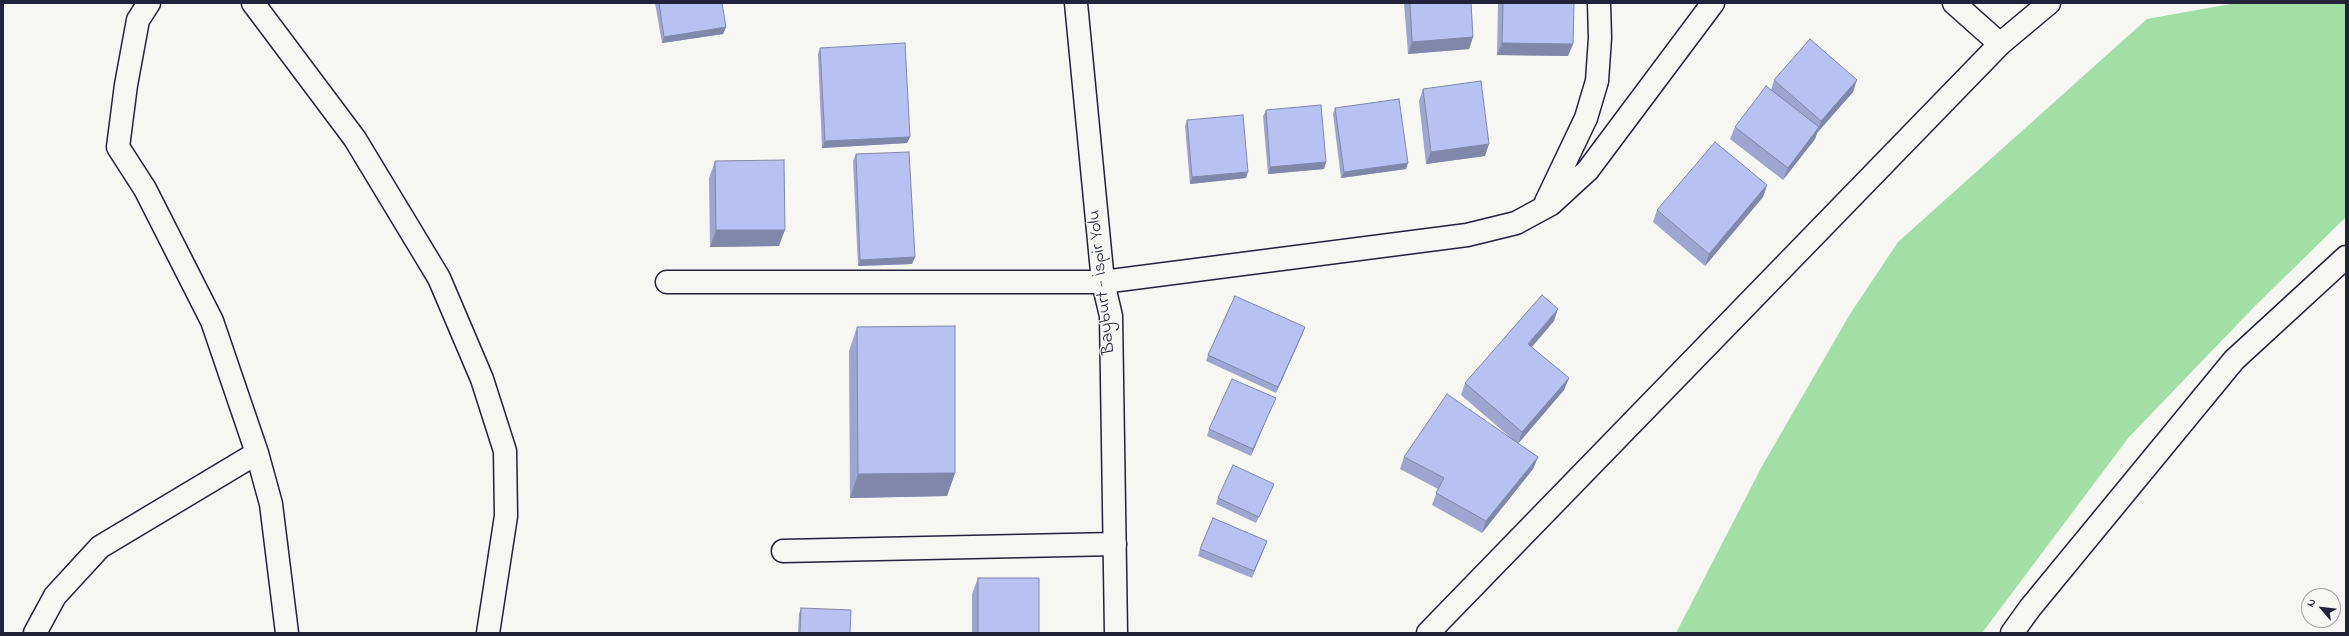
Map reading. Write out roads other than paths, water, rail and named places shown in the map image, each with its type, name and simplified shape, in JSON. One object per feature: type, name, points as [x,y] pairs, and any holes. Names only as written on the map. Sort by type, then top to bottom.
[{"type":"street","points":[[149,3],[138,20],[126,84],[118,147],[145,189],[212,321],[257,453],[271,504],[287,633]]},
{"type":"street","points":[[253,3],[354,139],[439,278],[482,380],[505,451],[506,516],[488,633]]},
{"type":"street","name":"Bayburt - İspir Yolu","points":[[1076,3],[1103,282],[1111,316],[1116,633]]},
{"type":"street","points":[[1543,208],[1586,118],[1597,81],[1600,38],[1599,3]]},
{"type":"street","points":[[667,282],[1103,282],[1467,235],[1516,223],[1551,204],[1588,170],[1713,3]]},
{"type":"street","points":[[1954,3],[2000,44]]},
{"type":"street","points":[[1428,633],[2000,44],[2049,3]]},
{"type":"street","points":[[2012,633],[2045,590],[2234,360],[2346,257]]},
{"type":"street","points":[[35,633],[55,596],[100,547],[257,453]]},
{"type":"street","points":[[783,551],[1115,544]]}]
